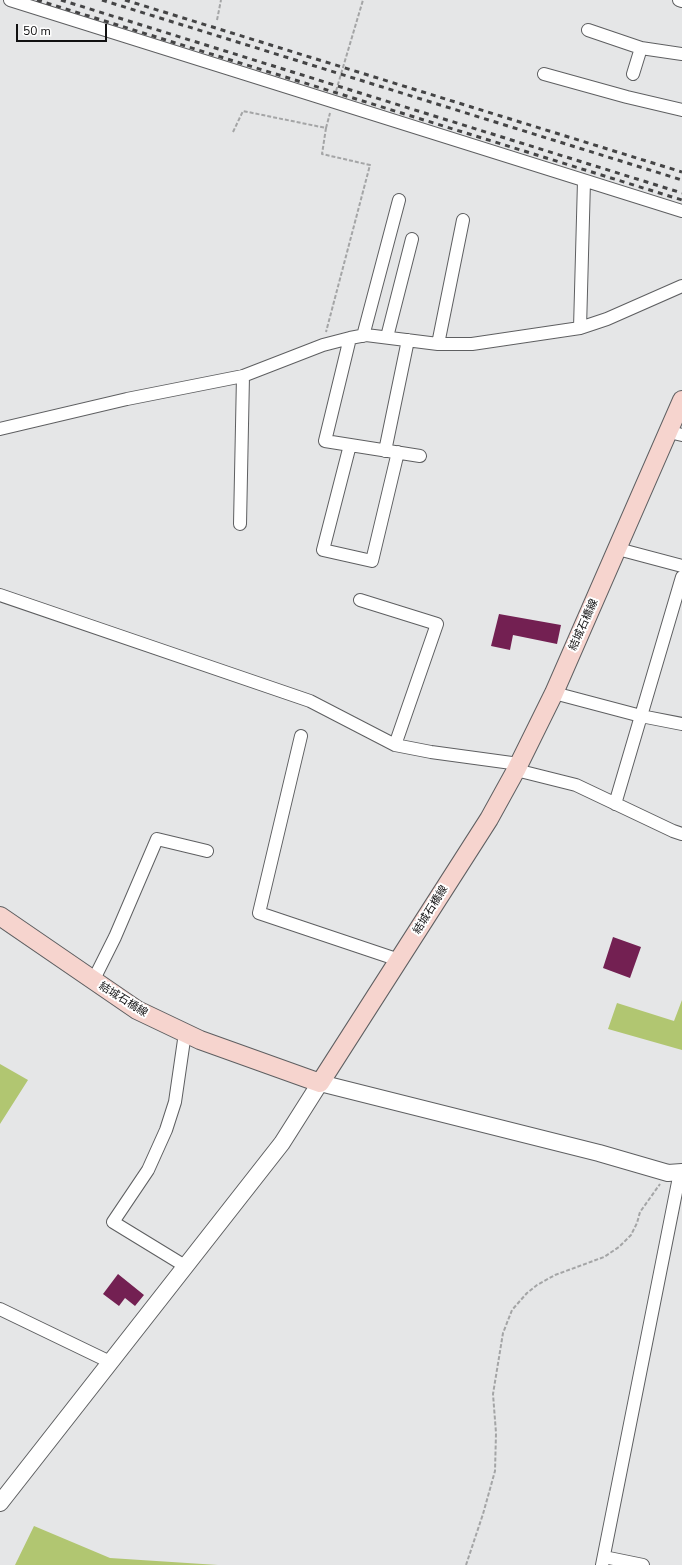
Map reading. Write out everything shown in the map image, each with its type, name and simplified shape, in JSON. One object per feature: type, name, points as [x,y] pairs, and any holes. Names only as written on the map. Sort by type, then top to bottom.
[{"type":"main road","name":"結城石橋線","points":[[0,916],[137,1010],[185,1033],[320,1083],[489,819],[518,767],[554,693],[618,549],[676,433],[682,400]]},
{"type":"street","points":[[10,0],[682,211]]},
{"type":"street","points":[[588,30],[640,48],[682,54]]},
{"type":"street","points":[[633,74],[640,48]]},
{"type":"street","points":[[544,74],[627,97],[682,110]]},
{"type":"street","points":[[580,328],[584,180]]},
{"type":"street","points":[[363,336],[399,200]]},
{"type":"street","points":[[438,344],[463,220]]},
{"type":"street","points":[[387,337],[412,239]]},
{"type":"street","points":[[0,429],[127,399],[243,376],[323,345],[350,338],[363,336],[387,337],[438,344],[472,344],[580,328],[614,317],[682,286]]},
{"type":"street","points":[[350,338],[325,441],[420,456]]},
{"type":"street","points":[[385,451],[408,340]]},
{"type":"street","points":[[240,524],[243,376]]},
{"type":"street","points":[[350,445],[323,550],[372,562],[398,452]]},
{"type":"street","points":[[618,549],[682,566]]},
{"type":"street","points":[[615,804],[682,577]]},
{"type":"street","points":[[0,595],[310,700],[395,745],[518,767],[576,785],[682,834]]},
{"type":"street","points":[[360,600],[437,624],[395,745]]},
{"type":"street","points":[[554,693],[641,716],[682,724]]},
{"type":"street","points":[[301,736],[259,913],[399,960]]},
{"type":"street","points":[[93,980],[116,937],[157,840],[207,851]]},
{"type":"street","points":[[185,1033],[175,1102],[166,1130],[148,1170],[113,1222],[186,1266]]},
{"type":"street","points":[[0,1504],[282,1143],[320,1083],[677,1172],[603,1561],[643,1565]]},
{"type":"street","points":[[0,1309],[110,1362]]},
{"type":"path","points":[[217,20],[222,0]]},
{"type":"path","points":[[323,345],[370,165],[322,154],[326,128]]},
{"type":"path","points":[[466,1565],[484,1514],[495,1471],[496,1433],[493,1394],[503,1332],[512,1310],[526,1293],[537,1285],[555,1275],[604,1257],[619,1247],[631,1235],[637,1223],[640,1212],[677,1172]]},
{"type":"green space","points":[[682,1000],[682,1050],[608,1029],[617,1003],[674,1021]]},
{"type":"green space","points":[[0,1064],[28,1080],[0,1124]]},
{"type":"green space","points":[[34,1526],[110,1558],[218,1565],[15,1565]]},
{"type":"building","points":[[499,614],[561,625],[557,644],[513,635],[510,650],[491,646]]},
{"type":"building","points":[[613,937],[641,947],[630,978],[603,968]]},
{"type":"building","points":[[118,1274],[144,1295],[135,1306],[125,1298],[119,1306],[103,1294]]},
{"type":"railway","points":[[37,0],[682,200]]},
{"type":"railway","points":[[61,0],[682,193]]},
{"type":"railway","points":[[102,0],[682,180]]},
{"type":"railway","points":[[125,0],[682,172]]}]
